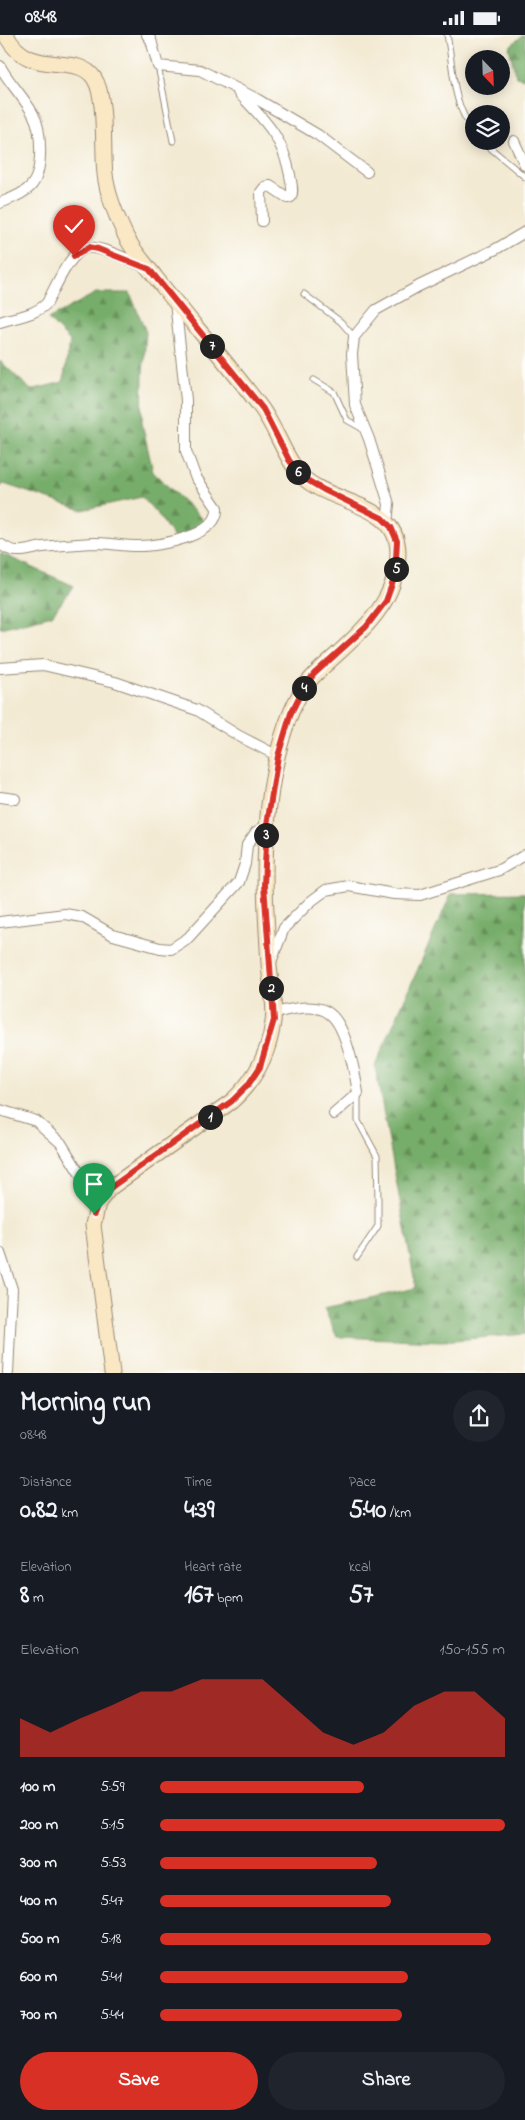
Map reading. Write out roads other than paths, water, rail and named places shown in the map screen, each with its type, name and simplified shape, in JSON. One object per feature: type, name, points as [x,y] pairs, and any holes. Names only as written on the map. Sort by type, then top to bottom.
[{"type":"street","points":[[0,42],[5,35],[18,52],[27,58],[88,70],[96,80],[101,95],[105,176],[112,203],[124,234],[175,303],[263,409],[289,460],[302,477],[324,490],[382,518],[397,541],[398,554],[395,576],[386,601],[366,627],[314,674],[303,689],[291,713],[278,756],[267,825],[264,885],[274,1020],[260,1067],[248,1085],[232,1101],[110,1188],[98,1203],[93,1225],[95,1251],[107,1323],[112,1373]]},
{"type":"street","points":[[147,35],[158,66],[200,70],[255,98],[318,135],[367,172]]},
{"type":"street","points":[[0,66],[33,113],[37,121],[40,140],[38,175],[32,185],[25,193],[0,203]]},
{"type":"street","points":[[235,89],[275,133],[287,158],[292,196],[288,198],[270,186],[265,187],[261,192],[260,199],[262,221]]},
{"type":"street","points":[[514,141],[525,165]]},
{"type":"street","points":[[387,524],[389,504],[366,430],[355,405],[352,354],[354,337],[376,310],[419,286],[496,249],[525,232]]},
{"type":"street","points":[[0,322],[42,308],[47,303],[74,256],[89,247],[149,269]]},
{"type":"street","points":[[0,544],[16,551],[96,543],[140,546],[182,540],[206,528],[215,519],[218,508],[195,476],[186,451],[186,400],[175,303]]},
{"type":"street","points":[[0,668],[43,665],[115,681],[197,710],[239,736],[278,756]]},
{"type":"street","points":[[0,797],[15,799]]},
{"type":"street","points":[[0,923],[65,914],[82,917],[114,935],[160,948],[171,949],[188,938],[239,882],[245,864],[247,845],[256,833],[267,825]]},
{"type":"street","points":[[269,967],[284,928],[310,902],[326,890],[349,886],[394,894],[420,895],[499,870],[525,855]]},
{"type":"street","points":[[273,1013],[296,1008],[317,1009],[330,1014],[342,1032],[355,1070],[358,1093],[334,1114]]},
{"type":"street","points":[[0,1110],[36,1121],[61,1143],[98,1203]]},
{"type":"street","points":[[0,1253],[12,1289],[8,1373]]},
{"type":"lane","points":[[447,35],[452,77],[465,116]]},
{"type":"lane","points":[[158,66],[173,141]]},
{"type":"lane","points":[[493,150],[525,177]]},
{"type":"lane","points":[[304,294],[341,322],[354,337]]},
{"type":"lane","points":[[314,380],[334,392],[347,420],[366,430]]},
{"type":"lane","points":[[357,1257],[378,1226],[377,1156],[358,1121],[358,1093]]}]
